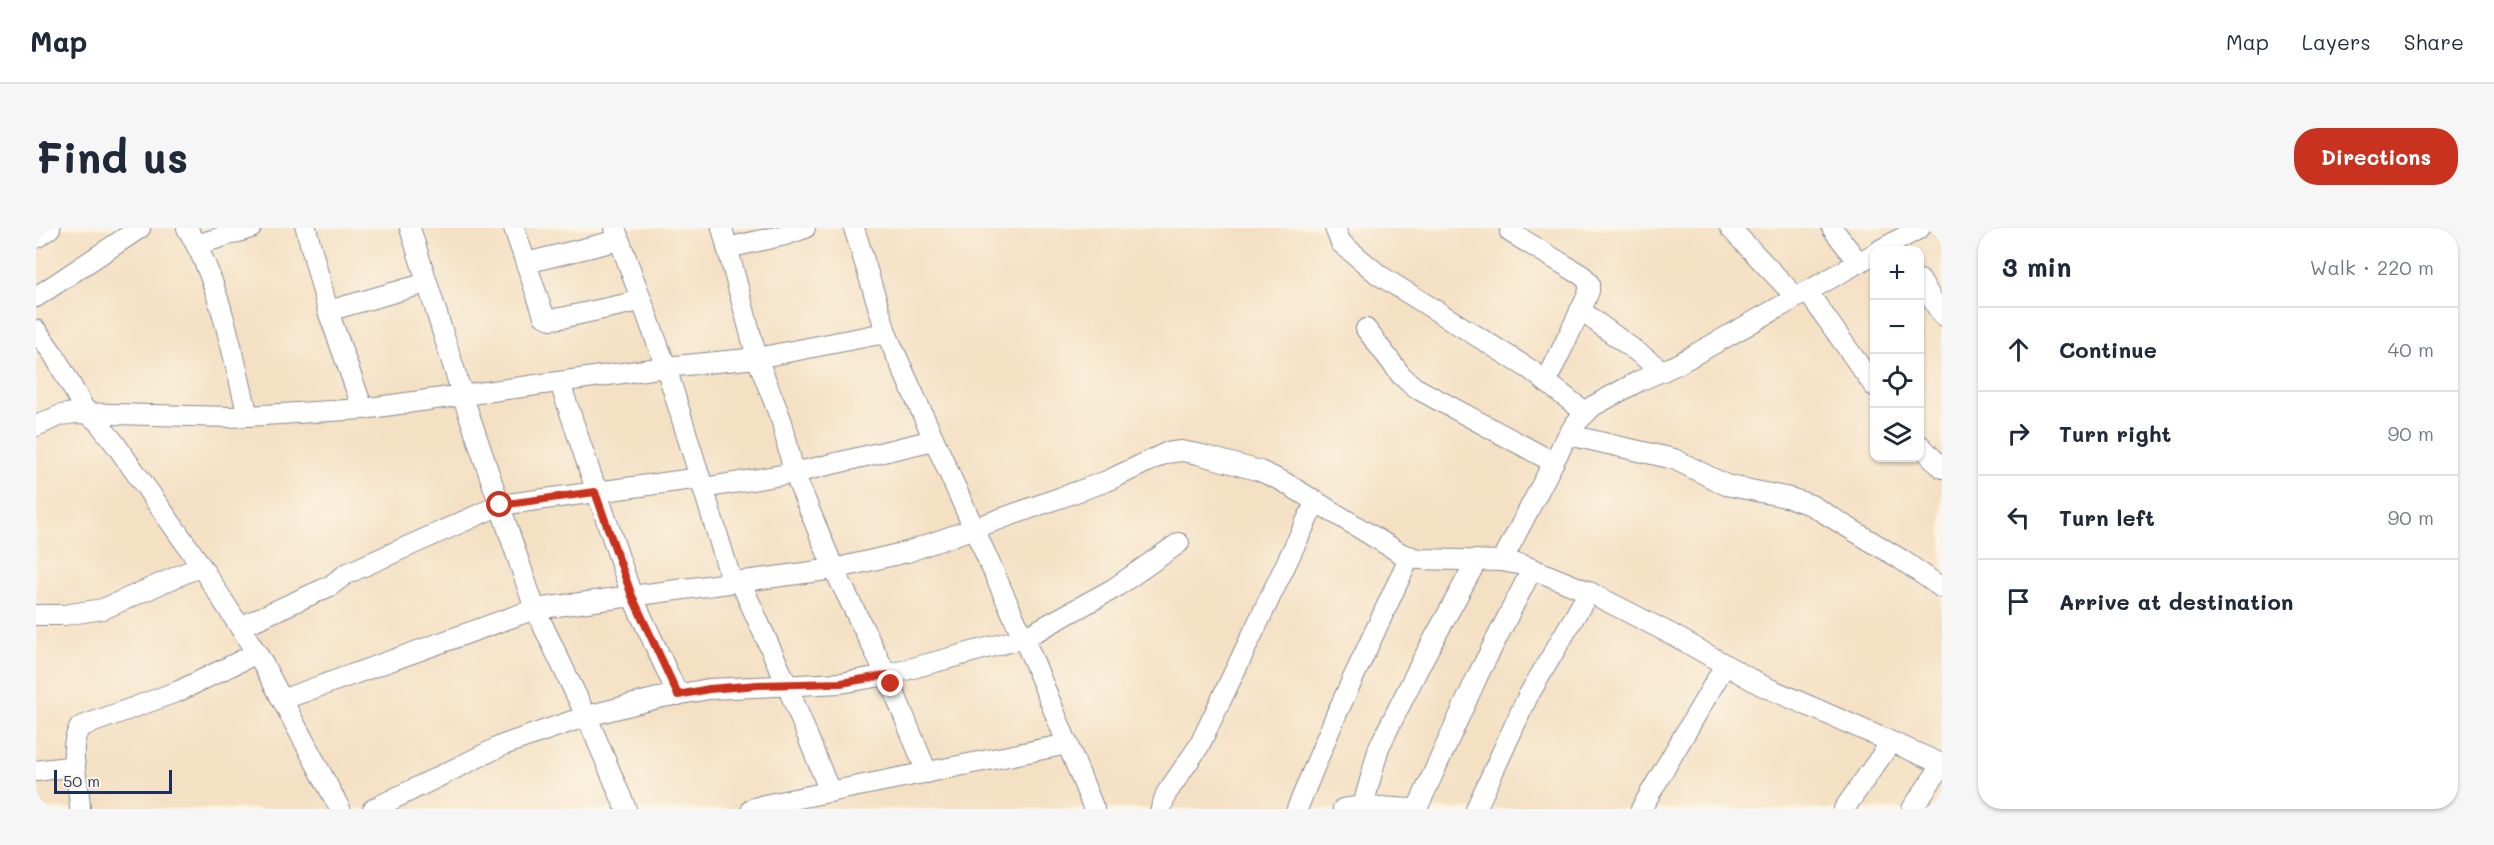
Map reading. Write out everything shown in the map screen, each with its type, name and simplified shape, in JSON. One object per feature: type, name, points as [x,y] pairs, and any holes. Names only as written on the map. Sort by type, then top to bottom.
[{"type":"street","points":[[36,238],[50,228]]},
{"type":"street","points":[[36,297],[140,228]]},
{"type":"street","points":[[248,416],[223,319],[191,237],[251,228]]},
{"type":"street","points":[[306,228],[328,311],[363,410]]},
{"type":"street","points":[[410,228],[463,397],[535,609],[587,716],[626,809]]},
{"type":"street","points":[[514,228],[544,316],[551,319],[640,301]]},
{"type":"street","points":[[722,228],[757,358],[782,422],[794,473],[834,569],[887,675],[927,773]]},
{"type":"street","points":[[727,248],[805,228]]},
{"type":"street","points":[[854,228],[888,336],[1024,638],[1094,809]]},
{"type":"street","points":[[1730,228],[1802,294],[1870,380]]},
{"type":"street","points":[[1502,561],[1553,462],[1569,435],[1593,406],[1663,371],[1867,258],[1832,228]]},
{"type":"street","points":[[1895,246],[1920,228]]},
{"type":"street","points":[[1510,232],[1583,276],[1589,283],[1589,291],[1581,310],[1546,382]]},
{"type":"street","points":[[1343,233],[1379,275],[1408,295],[1467,329],[1546,382],[1586,413]]},
{"type":"street","points":[[526,263],[617,234],[666,367],[736,582],[787,685],[830,792]]},
{"type":"street","points":[[328,311],[427,283]]},
{"type":"street","points":[[1924,286],[1942,315]]},
{"type":"street","points":[[1581,310],[1663,371]]},
{"type":"street","points":[[1366,329],[1401,375],[1414,387],[1553,462]]},
{"type":"street","points":[[36,330],[54,355],[86,412],[116,445],[201,566],[257,653],[284,699],[340,809]]},
{"type":"street","points":[[36,426],[61,415],[86,412],[248,416],[363,410],[666,367],[757,358],[880,334],[888,336]]},
{"type":"street","points":[[560,383],[632,596],[678,695]]},
{"type":"street","points":[[1569,435],[1674,459],[1726,485],[1790,498],[1811,505],[1902,560],[1942,588]]},
{"type":"street","points":[[240,627],[330,586],[346,574],[500,505],[595,492],[794,473],[934,440]]},
{"type":"street","points":[[1924,449],[1942,468]]},
{"type":"street","points":[[284,699],[535,609],[834,569],[907,552],[1107,481],[1166,453],[1181,451],[1260,471],[1316,501],[1402,554],[1418,559],[1502,561],[1532,569],[1589,592],[1673,635],[1761,685],[1942,765],[1912,809]]},
{"type":"street","points":[[1161,809],[1166,794],[1199,746],[1316,501]]},
{"type":"street","points":[[373,809],[503,745],[587,716],[709,689],[841,683],[887,675],[1024,638],[1113,589],[1179,543]]},
{"type":"street","points":[[1297,809],[1336,715],[1410,556]]},
{"type":"street","points":[[1411,809],[1353,808],[1379,747],[1423,659],[1477,560]]},
{"type":"street","points":[[36,615],[64,615],[103,609],[201,566]]},
{"type":"street","points":[[1417,809],[1478,675],[1532,569]]},
{"type":"street","points":[[1476,809],[1528,696],[1589,592]]},
{"type":"street","points":[[80,809],[75,766],[76,733],[80,726],[179,691],[257,653]]},
{"type":"street","points":[[1641,809],[1725,665]]},
{"type":"street","points":[[1844,809],[1891,742]]},
{"type":"street","points":[[752,809],[1068,744]]},
{"type":"street","points":[[36,771],[75,766]]},
{"type":"route","points":[[500,505],[595,492],[632,596],[678,695],[709,689],[758,685],[841,683],[887,675],[891,684]]}]
